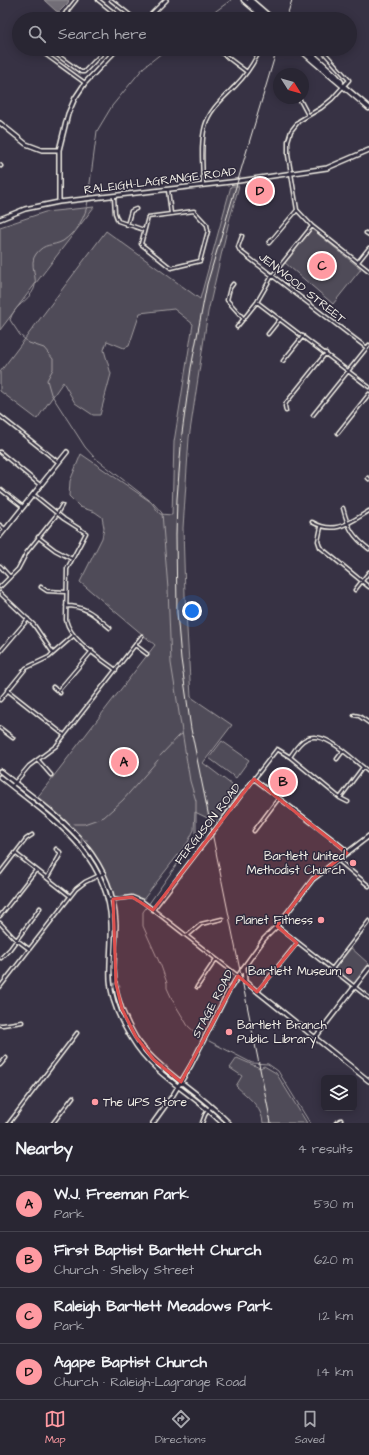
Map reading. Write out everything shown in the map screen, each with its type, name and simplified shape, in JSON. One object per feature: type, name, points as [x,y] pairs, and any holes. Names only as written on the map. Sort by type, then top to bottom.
[{"type":"main road","points":[[154,12],[166,0]]},
{"type":"main road","points":[[247,1],[259,12]]},
{"type":"main road","points":[[247,1],[262,12]]},
{"type":"main road","points":[[59,202],[59,150],[68,114],[75,98],[85,84],[111,56]]},
{"type":"main road","points":[[308,56],[369,108]]},
{"type":"main road","points":[[314,56],[336,76],[343,86]]},
{"type":"main road","points":[[0,123],[26,144],[42,150],[59,150]]},
{"type":"main road","name":"RALEIGH-LAGRANGE ROAD","points":[[0,219],[25,209],[59,202],[114,197],[328,168],[369,150]]},
{"type":"main road","points":[[0,536],[67,452]]},
{"type":"main road","points":[[0,771],[75,833],[87,846],[104,873],[113,899],[116,921],[116,984],[121,1004],[136,1037],[146,1052],[154,1060],[211,1106],[229,1123]]},
{"type":"main road","points":[[0,776],[70,834],[87,854],[100,875],[108,900],[111,922],[110,981],[114,1002],[132,1039],[155,1068],[222,1123]]},
{"type":"main road","name":"STAGE ROAD","points":[[152,1123],[181,1082],[228,992],[264,940],[277,926],[313,879],[369,836]]},
{"type":"main road","points":[[111,922],[116,921]]},
{"type":"main road","points":[[110,962],[115,961]]},
{"type":"main road","points":[[244,967],[244,978],[246,983]]},
{"type":"main road","points":[[315,1038],[369,968]]},
{"type":"main road","points":[[238,976],[369,1080]]},
{"type":"street","points":[[66,12],[76,0]]},
{"type":"street","points":[[98,0],[114,12]]},
{"type":"street","points":[[111,0],[126,12]]},
{"type":"street","points":[[47,56],[85,84]]},
{"type":"street","points":[[59,56],[81,72],[84,72],[100,56]]},
{"type":"street","points":[[226,56],[247,72]]},
{"type":"street","points":[[203,185],[202,151],[205,125],[212,111],[247,72],[257,56]]},
{"type":"street","points":[[327,56],[349,80],[332,99],[321,108],[299,121],[291,131],[288,141],[288,155],[297,210],[312,226],[369,271]]},
{"type":"street","points":[[302,104],[308,115]]},
{"type":"street","points":[[168,190],[171,214]]},
{"type":"street","points":[[114,197],[114,206],[118,221],[144,230]]},
{"type":"street","points":[[127,225],[131,211],[136,210]]},
{"type":"street","points":[[269,243],[297,210]]},
{"type":"street","points":[[194,211],[207,225],[208,231],[200,261],[171,268],[141,244],[144,230],[148,217],[194,211]]},
{"type":"street","points":[[237,327],[257,302],[272,276],[312,226]]},
{"type":"street","points":[[366,233],[369,236]]},
{"type":"street","name":"JENWOOD STREET","points":[[242,236],[238,247],[240,251],[367,348]]},
{"type":"street","points":[[358,262],[369,248]]},
{"type":"street","points":[[233,284],[230,288],[227,300],[244,319]]},
{"type":"street","points":[[257,302],[369,387]]},
{"type":"street","points":[[268,334],[280,319]]},
{"type":"street","points":[[283,361],[303,336]]},
{"type":"street","points":[[313,415],[369,345]]},
{"type":"street","points":[[286,411],[286,403],[326,353]]},
{"type":"street","points":[[338,433],[369,394]]},
{"type":"street","points":[[0,416],[58,462]]},
{"type":"street","points":[[0,452],[40,485]]},
{"type":"street","points":[[0,489],[23,507]]},
{"type":"street","points":[[33,494],[86,534],[66,573],[67,626],[73,636],[116,670]]},
{"type":"street","points":[[0,587],[18,569],[27,552],[62,505]]},
{"type":"street","points":[[342,508],[347,524],[353,535],[369,550]]},
{"type":"street","points":[[312,522],[321,527],[337,528],[369,511]]},
{"type":"street","points":[[0,525],[5,529]]},
{"type":"street","points":[[321,527],[318,542],[320,547],[369,587]]},
{"type":"street","points":[[38,537],[72,559]]},
{"type":"street","points":[[0,566],[10,577]]},
{"type":"street","points":[[355,590],[369,572]]},
{"type":"street","points":[[41,587],[46,591],[66,592]]},
{"type":"street","points":[[0,593],[28,619],[54,653]]},
{"type":"street","points":[[66,606],[86,609],[110,628]]},
{"type":"street","points":[[0,652],[28,619]]},
{"type":"street","points":[[0,700],[26,668],[46,659],[73,636]]},
{"type":"street","points":[[12,786],[30,766],[54,747],[142,636]]},
{"type":"street","points":[[135,645],[147,654]]},
{"type":"street","points":[[53,687],[59,692],[92,651]]},
{"type":"street","points":[[8,690],[64,735]]},
{"type":"street","points":[[354,715],[359,716],[369,724]]},
{"type":"street","points":[[0,728],[13,738]]},
{"type":"street","points":[[348,802],[340,798],[290,757],[301,742],[313,737],[335,745],[369,772]]},
{"type":"street","name":"FERGUSON ROAD","points":[[153,910],[277,749],[290,757]]},
{"type":"street","points":[[336,759],[343,751]]},
{"type":"street","points":[[38,760],[51,775]]},
{"type":"street","points":[[340,798],[363,767]]},
{"type":"street","points":[[254,779],[334,840],[347,853]]},
{"type":"street","points":[[254,831],[279,798]]},
{"type":"street","points":[[0,873],[26,839],[32,835]]},
{"type":"street","points":[[47,878],[60,855],[60,852],[56,849]]},
{"type":"street","points":[[15,853],[70,896]]},
{"type":"street","points":[[338,860],[369,886]]},
{"type":"street","points":[[0,916],[36,870]]},
{"type":"street","points":[[0,987],[70,896],[82,884],[104,873]]},
{"type":"street","points":[[108,900],[132,897],[142,901],[238,976]]},
{"type":"street","points":[[1,958],[40,908]]},
{"type":"street","points":[[187,936],[204,923],[222,919]]},
{"type":"street","points":[[331,969],[369,921]]},
{"type":"street","points":[[0,923],[16,940],[29,949]]},
{"type":"street","points":[[277,926],[369,998]]},
{"type":"street","points":[[257,992],[297,942]]},
{"type":"street","points":[[197,987],[216,959]]},
{"type":"street","points":[[0,1024],[2,1026],[22,1022]]},
{"type":"street","points":[[8,1123],[78,1034]]},
{"type":"street","points":[[0,1065],[6,1058]]},
{"type":"street","points":[[53,1123],[73,1097]]},
{"type":"street","points":[[202,1123],[211,1106]]},
{"type":"street","points":[[336,1123],[340,1120]]},
{"type":"highlighted area","points":[[254,779],[347,853],[313,879],[277,926],[297,943],[257,992],[238,976],[181,1082],[154,1060],[136,1037],[122,1009],[116,984],[113,899],[132,897],[153,910]]},
{"type":"shaded area","points":[[44,0],[69,0],[59,12]]},
{"type":"shaded area","points":[[231,186],[239,186],[229,221],[208,312],[189,438],[183,528],[191,697],[232,725],[203,763],[240,791],[218,823],[195,812],[194,830],[188,842],[142,901],[132,897],[108,900],[99,873],[86,853],[70,835],[33,803],[155,645],[80,582],[102,538],[104,528],[102,517],[95,512],[80,507],[69,496],[70,481],[81,454],[151,502],[160,514],[172,515],[174,442],[193,324],[174,309],[140,313],[129,346],[124,348],[107,341],[104,350],[111,374],[100,415],[93,415],[75,403],[63,382],[37,419],[0,391],[0,372],[106,231],[200,299]]},
{"type":"shaded area","points":[[94,207],[0,330],[0,227],[45,212]]},
{"type":"shaded area","points":[[312,229],[361,269],[333,304],[284,262]]},
{"type":"shaded area","points":[[222,741],[249,760],[236,778],[209,758]]},
{"type":"shaded area","points":[[349,946],[369,964],[369,968],[355,988],[331,969]]},
{"type":"shaded area","points":[[237,1058],[260,1068],[264,1066],[276,1073],[307,1123],[263,1123],[257,1107],[250,1098],[236,1086],[242,1076],[230,1068]]},
{"type":"waterway","points":[[215,12],[231,0]]},
{"type":"waterway","points":[[88,198],[97,131],[112,106],[144,67],[158,56]]},
{"type":"waterway","points":[[88,201],[83,218],[72,233],[63,241],[46,246],[39,250],[36,254],[33,262],[35,280],[34,289],[18,307],[10,320],[20,335],[29,343],[44,348],[53,359],[53,369],[47,380],[51,394],[85,447],[94,457],[153,503],[162,513],[168,589],[171,663],[190,781],[196,801],[196,834],[185,853],[143,912],[143,926],[161,966],[167,983],[167,988],[173,1001],[188,1026],[200,1037]]},
{"type":"waterway","points":[[160,756],[182,734]]},
{"type":"waterway","points":[[74,824],[84,824],[104,817],[123,800],[158,760]]},
{"type":"waterway","points":[[209,1041],[252,1063],[268,1064],[278,1071],[310,1123]]},
{"type":"railway","points":[[288,12],[292,0]]},
{"type":"railway","points":[[271,1123],[191,729],[181,659],[177,612],[176,535],[182,433],[191,368],[207,284],[275,56]]},
{"type":"place","name":"Agape Baptist Church","points":[[260,191]]},
{"type":"place","name":"Raleigh Bartlett Meadows Park","points":[[322,266]]},
{"type":"place","name":"W.J. Freeman Park","points":[[124,762]]},
{"type":"place","name":"First Baptist Bartlett Church","points":[[283,782]]},
{"type":"place","name":"Bartlett United Methodist Church","points":[[353,863]]},
{"type":"place","name":"Planet Fitness","points":[[321,920]]},
{"type":"place","name":"Bartlett Museum","points":[[349,971]]},
{"type":"place","name":"Bartlett Branch Public Library","points":[[229,1032]]},
{"type":"place","name":"The UPS Store","points":[[95,1102]]}]
